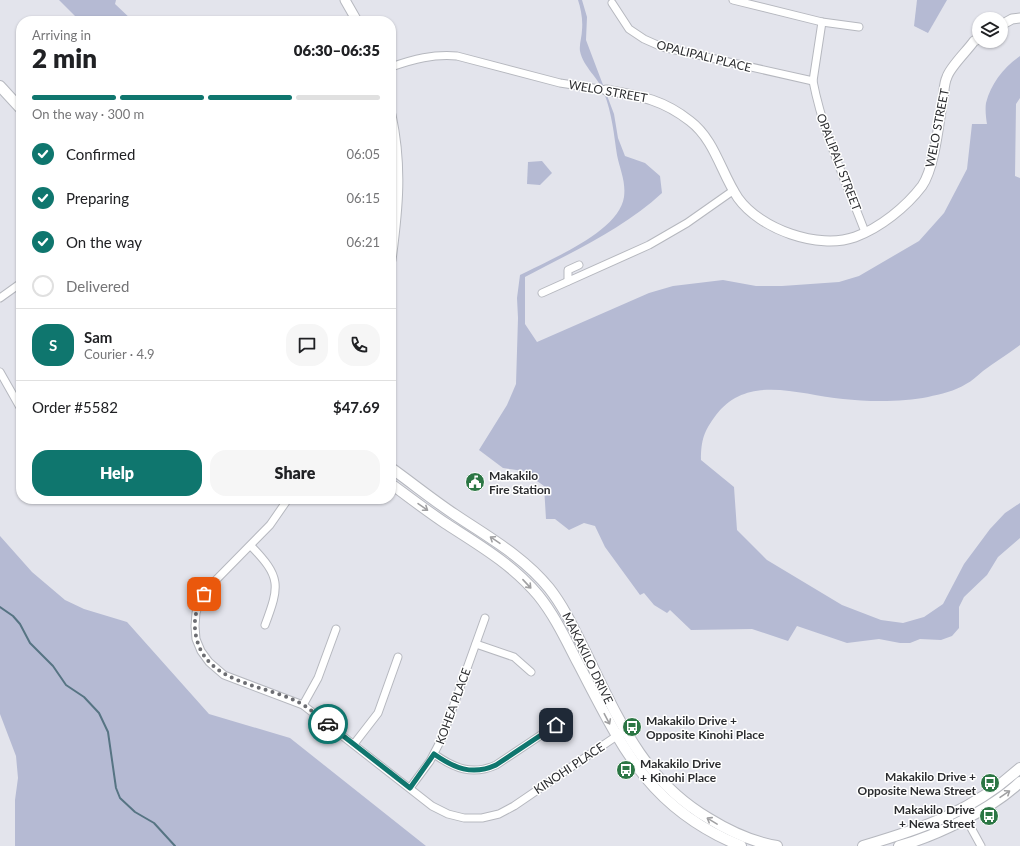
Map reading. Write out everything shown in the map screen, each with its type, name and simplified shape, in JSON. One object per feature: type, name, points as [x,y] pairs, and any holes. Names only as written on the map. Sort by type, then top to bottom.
[{"type":"main road","points":[[0,86],[16,104]]},
{"type":"main road","name":"MAKAKILO DRIVE","points":[[396,472],[452,513],[514,554],[548,588],[563,606],[620,734]]},
{"type":"main road","name":"MAKAKILO DRIVE","points":[[396,488],[506,564],[539,596],[552,614],[620,734],[678,796],[697,812],[744,843],[777,846]]},
{"type":"main road","points":[[445,523],[452,513]]},
{"type":"main road","points":[[899,846],[952,826],[964,814],[1020,768]]},
{"type":"main road","points":[[863,846],[920,829],[987,806],[1020,782]]},
{"type":"street","points":[[345,0],[354,16]]},
{"type":"street","points":[[733,0],[822,22],[858,27]]},
{"type":"street","name":"OPALIPALI PLACE","points":[[612,3],[629,29],[644,39],[662,47],[813,81]]},
{"type":"street","points":[[1008,21],[1020,18]]},
{"type":"street","name":"OPALIPALI STREET","points":[[822,22],[813,81],[822,121],[865,232]]},
{"type":"street","name":"WELO STREET","points":[[396,65],[421,57],[445,55],[457,56],[560,82],[651,98],[671,108],[691,122],[706,137],[739,198],[756,216],[781,231],[803,238],[828,241],[854,237],[865,232],[900,209],[922,186],[929,171],[947,76],[972,44]]},
{"type":"street","points":[[396,140],[398,151],[399,197],[396,221]]},
{"type":"street","points":[[542,293],[649,245],[687,223],[734,190]]},
{"type":"street","points":[[568,281],[568,270],[579,265]]},
{"type":"street","points":[[0,298],[16,287]]},
{"type":"street","points":[[0,372],[16,400]]},
{"type":"street","name":"KINOHI PLACE","points":[[285,504],[270,525],[211,585],[200,600],[196,613],[195,626],[198,645],[209,662],[224,675],[303,705],[440,810],[464,818],[490,817],[514,806],[620,734]]},
{"type":"street","points":[[251,546],[269,566],[275,580],[274,600],[265,625]]},
{"type":"street","name":"KOHEA PLACE","points":[[410,788],[434,754],[447,726],[485,618]]},
{"type":"street","points":[[303,705],[318,678],[336,629]]},
{"type":"street","points":[[476,644],[514,657],[531,672]]},
{"type":"street","points":[[354,744],[378,713],[398,657]]},
{"type":"street","points":[[434,754],[460,769],[475,771],[486,769],[496,765],[568,717]]},
{"type":"street","points":[[964,814],[981,846]]},
{"type":"shaded area","points":[[59,0],[116,0],[115,4],[128,16],[75,16]]},
{"type":"shaded area","points":[[578,0],[582,0],[587,17],[586,40],[614,114],[618,138],[625,156],[645,163],[660,176],[662,193],[631,218],[614,229],[525,277],[525,324],[537,342],[649,293],[673,286],[723,280],[756,286],[782,286],[839,282],[859,276],[919,241],[944,213],[967,169],[972,124],[987,124],[986,103],[991,89],[1004,70],[1020,56],[1020,98],[1016,104],[1015,176],[1020,178],[1020,345],[957,389],[919,399],[864,401],[775,390],[759,390],[743,394],[729,402],[716,415],[706,431],[702,447],[701,460],[734,487],[737,530],[767,560],[842,605],[881,620],[903,623],[924,617],[943,604],[964,564],[990,529],[1005,513],[1020,503],[1020,538],[998,557],[987,575],[964,597],[959,607],[959,628],[952,636],[941,640],[920,639],[910,643],[900,643],[879,639],[847,643],[797,626],[788,641],[752,629],[691,630],[670,610],[667,613],[654,605],[644,593],[640,595],[605,547],[595,526],[584,523],[569,530],[555,519],[546,519],[544,486],[523,471],[503,468],[479,450],[507,405],[516,384],[518,318],[517,298],[520,275],[581,244],[597,233],[610,222],[619,210],[624,197],[623,181],[607,101],[599,82],[584,62],[580,51],[582,22]]},
{"type":"shaded area","points":[[917,0],[947,0],[928,33],[914,26]]},
{"type":"shaded area","points":[[542,161],[552,173],[540,185],[527,184],[528,162]]},
{"type":"shaded area","points":[[0,536],[32,572],[65,600],[84,609],[127,622],[209,714],[290,738],[426,846],[15,846],[15,800],[18,778],[16,756],[0,714]]},
{"type":"waterway","points":[[0,607],[13,616],[20,624],[30,643],[53,666],[66,685],[84,697],[99,713],[108,732],[116,788],[120,798],[135,812],[154,823],[175,846]]},
{"type":"way so far","points":[[204,594],[200,600],[196,613],[195,632],[201,651],[213,667],[224,675],[297,701],[328,724]]},
{"type":"place","name":"Makakilo Fire Station","points":[[475,482]]},
{"type":"place","name":"Makakilo Drive + Opposite Kinohi Place","points":[[632,727]]},
{"type":"place","name":"Makakilo Drive + Kinohi Place","points":[[626,770]]},
{"type":"place","name":"Makakilo Drive + Opposite Newa Street","points":[[990,783]]},
{"type":"place","name":"Makakilo Drive + Newa Street","points":[[989,816]]},
{"type":"route","points":[[328,724],[410,788],[434,754],[450,765],[460,769],[475,771],[491,768],[556,725]]}]
